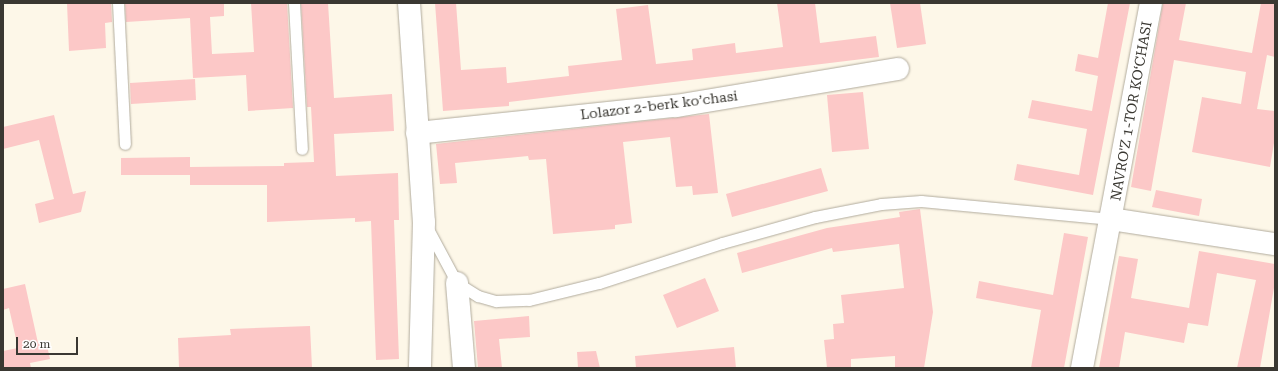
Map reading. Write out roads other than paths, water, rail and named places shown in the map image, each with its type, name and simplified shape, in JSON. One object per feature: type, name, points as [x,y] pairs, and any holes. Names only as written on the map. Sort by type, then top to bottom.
[{"type":"street","points":[[410,3],[417,133],[424,222],[420,368]]},
{"type":"street","points":[[1082,368],[1111,219],[1150,3]]},
{"type":"street","name":"Lolazor 2-berk koʼchasi","points":[[417,133],[676,106],[898,69]]},
{"type":"street","points":[[1111,219],[1275,244]]},
{"type":"street","points":[[457,283],[464,368]]},
{"type":"lane","points":[[118,3],[125,144]]},
{"type":"lane","points":[[294,3],[302,149]]},
{"type":"lane","points":[[424,222],[457,283],[478,296],[496,301],[529,300],[599,283],[722,243],[815,217],[881,204],[921,201],[1111,219]]}]
